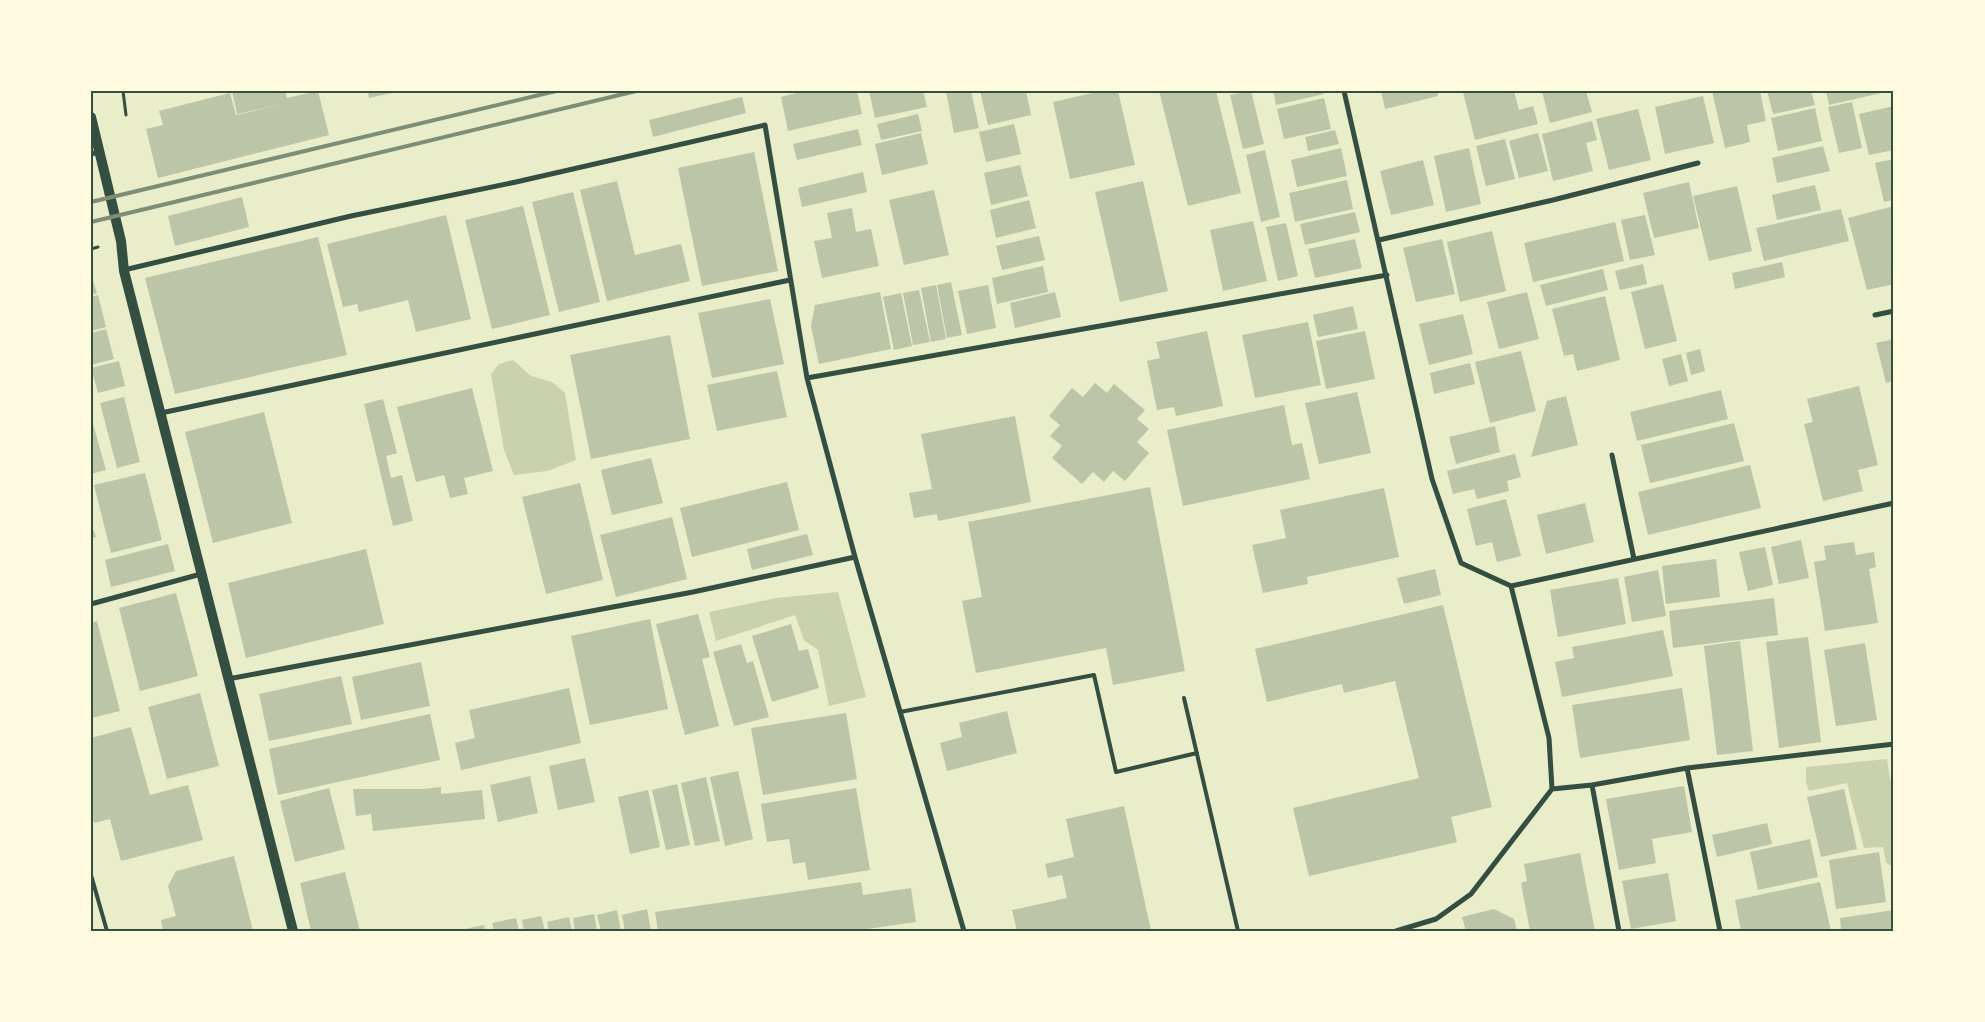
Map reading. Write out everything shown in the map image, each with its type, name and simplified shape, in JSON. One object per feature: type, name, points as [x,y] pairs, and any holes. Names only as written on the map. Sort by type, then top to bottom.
[{"type":"main road","points":[[91,117],[95,153],[121,241],[124,271],[293,931]]},
{"type":"street","points":[[1344,91],[1432,479],[1462,563],[1511,586],[1894,503]]},
{"type":"street","points":[[124,271],[351,216],[506,184],[765,125],[808,378],[855,557],[964,931]]},
{"type":"street","points":[[1379,240],[1553,200],[1698,162]]},
{"type":"street","points":[[808,378],[1387,276]]},
{"type":"street","points":[[160,413],[790,280]]},
{"type":"street","points":[[1875,315],[1894,311]]},
{"type":"street","points":[[1612,455],[1634,559]]},
{"type":"street","points":[[228,679],[693,592],[855,557]]},
{"type":"street","points":[[91,604],[201,574]]},
{"type":"street","points":[[1397,931],[1436,919],[1471,894],[1552,789],[1549,738],[1511,586]]},
{"type":"street","points":[[1552,789],[1592,785],[1687,768],[1894,744]]},
{"type":"street","points":[[1687,768],[1720,931]]},
{"type":"street","points":[[1592,785],[1619,931]]},
{"type":"lane","points":[[900,712],[1094,675],[1116,772],[1197,753]]},
{"type":"lane","points":[[1184,698],[1238,931]]},
{"type":"lane","points":[[91,875],[107,931]]},
{"type":"path","points":[[123,91],[126,115]]},
{"type":"green space","points":[[513,360],[531,376],[552,382],[565,393],[576,460],[547,471],[514,475],[504,450],[491,374],[499,364]]},
{"type":"green space","points":[[838,592],[866,697],[829,706],[818,650],[804,640],[795,615],[716,641],[709,612],[776,598]]},
{"type":"green space","points":[[1887,759],[1890,779],[1894,781],[1894,867],[1886,862],[1883,847],[1864,848],[1847,783],[1809,791],[1806,783],[1806,767]]},
{"type":"building","points":[[232,91],[285,91],[287,98],[318,91],[329,135],[158,178],[146,129],[163,125],[159,111],[230,93],[236,115],[288,103],[237,114]]},
{"type":"building","points":[[368,91],[396,91],[396,92],[369,98]]},
{"type":"building","points":[[805,91],[857,91],[862,114],[788,131],[781,97]]},
{"type":"building","points":[[869,91],[923,91],[927,107],[875,118]]},
{"type":"building","points":[[946,91],[971,91],[979,128],[954,133]]},
{"type":"building","points":[[980,91],[1026,91],[1031,115],[988,125]]},
{"type":"building","points":[[1101,91],[1118,91],[1135,165],[1070,179],[1053,102]]},
{"type":"building","points":[[1159,91],[1216,91],[1241,193],[1188,206]]},
{"type":"building","points":[[1251,91],[1264,144],[1243,149],[1230,95]]},
{"type":"building","points":[[1273,91],[1323,91],[1324,94],[1276,105]]},
{"type":"building","points":[[1381,91],[1437,91],[1438,96],[1385,109]]},
{"type":"building","points":[[1514,91],[1519,110],[1533,106],[1538,124],[1475,140],[1463,92]]},
{"type":"building","points":[[1542,91],[1586,91],[1592,112],[1550,123]]},
{"type":"building","points":[[1712,91],[1760,91],[1766,121],[1747,125],[1750,142],[1725,148]]},
{"type":"building","points":[[1767,91],[1811,91],[1815,105],[1773,114]]},
{"type":"building","points":[[1826,91],[1881,91],[1881,93],[1829,105]]},
{"type":"building","points":[[1703,96],[1714,143],[1665,154],[1655,107]]},
{"type":"building","points":[[742,97],[746,113],[653,137],[649,120]]},
{"type":"building","points":[[1324,98],[1331,129],[1284,139],[1277,109]]},
{"type":"building","points":[[1852,102],[1862,148],[1839,153],[1828,107]]},
{"type":"building","points":[[1894,106],[1894,150],[1869,155],[1859,114]]},
{"type":"building","points":[[1815,108],[1822,141],[1778,151],[1771,118]]},
{"type":"building","points":[[1638,109],[1651,160],[1609,170],[1596,119]]},
{"type":"building","points":[[918,114],[922,131],[881,140],[877,124]]},
{"type":"building","points":[[1592,121],[1597,140],[1586,143],[1593,171],[1553,181],[1542,134]]},
{"type":"building","points":[[1014,124],[1021,154],[986,162],[979,132]]},
{"type":"building","points":[[858,129],[862,145],[797,160],[793,144]]},
{"type":"building","points":[[1335,130],[1339,144],[1308,151],[1305,137]]},
{"type":"building","points":[[921,133],[928,164],[882,175],[875,144]]},
{"type":"building","points":[[1538,133],[1548,171],[1519,178],[1509,141]]},
{"type":"building","points":[[1505,139],[1515,179],[1486,186],[1476,146]]},
{"type":"building","points":[[1823,146],[1830,171],[1777,183],[1772,158]]},
{"type":"building","points":[[1341,148],[1347,176],[1297,187],[1291,160]]},
{"type":"building","points":[[1469,148],[1481,204],[1446,212],[1434,156]]},
{"type":"building","points":[[1265,150],[1280,217],[1261,222],[1246,155]]},
{"type":"building","points":[[754,152],[778,271],[702,286],[678,168]]},
{"type":"building","points":[[1894,159],[1894,200],[1884,202],[1875,163]]},
{"type":"building","points":[[1423,160],[1434,205],[1391,215],[1380,171]]},
{"type":"building","points":[[1020,165],[1028,196],[991,205],[984,173]]},
{"type":"building","points":[[863,172],[867,192],[802,207],[798,188]]},
{"type":"building","points":[[1347,180],[1353,209],[1295,222],[1289,193]]},
{"type":"building","points":[[617,181],[635,255],[681,244],[690,281],[607,301],[580,190]]},
{"type":"building","points":[[1143,181],[1168,291],[1120,302],[1095,192]]},
{"type":"building","points":[[1689,182],[1699,228],[1654,238],[1643,193]]},
{"type":"building","points":[[1815,185],[1821,210],[1777,220],[1772,195]]},
{"type":"building","points":[[1737,186],[1752,251],[1709,261],[1693,196]]},
{"type":"building","points":[[934,190],[949,255],[904,265],[889,200]]},
{"type":"building","points":[[573,192],[600,302],[559,312],[532,202]]},
{"type":"building","points":[[242,197],[249,227],[175,246],[168,216]]},
{"type":"building","points":[[1029,200],[1036,228],[996,238],[990,210]]},
{"type":"building","points":[[523,206],[550,315],[492,329],[465,220]]},
{"type":"building","points":[[1894,206],[1894,284],[1867,290],[1848,218]]},
{"type":"building","points":[[852,208],[856,232],[871,229],[879,266],[822,278],[814,241],[832,238],[827,213]]},
{"type":"building","points":[[1841,209],[1849,241],[1764,261],[1756,228]]},
{"type":"building","points":[[1355,212],[1360,232],[1305,245],[1300,224]]},
{"type":"building","points":[[446,215],[471,319],[416,332],[408,300],[359,312],[357,304],[343,307],[327,244]]},
{"type":"building","points":[[1645,215],[1655,255],[1630,260],[1621,220]]},
{"type":"building","points":[[1253,221],[1267,281],[1223,291],[1210,230]]},
{"type":"building","points":[[1615,222],[1624,261],[1533,282],[1524,243]]},
{"type":"building","points":[[1286,223],[1298,276],[1278,281],[1266,227]]},
{"type":"building","points":[[1492,231],[1506,291],[1460,302],[1447,242]]},
{"type":"building","points":[[1039,236],[1045,260],[1002,270],[996,246]]},
{"type":"building","points":[[318,237],[347,355],[175,394],[145,278]]},
{"type":"building","points":[[1355,239],[1362,268],[1315,278],[1308,249]]},
{"type":"building","points":[[1442,239],[1455,294],[1416,302],[1403,248]]},
{"type":"building","points":[[1782,262],[1785,277],[1735,289],[1732,273]]},
{"type":"building","points":[[1643,264],[1647,284],[1620,290],[1615,271]]},
{"type":"building","points":[[1043,266],[1048,292],[997,304],[992,278]]},
{"type":"building","points":[[1603,269],[1608,290],[1546,306],[1540,285]]},
{"type":"building","points":[[91,275],[97,293],[91,295]]},
{"type":"building","points":[[951,282],[962,335],[947,338],[937,285]]},
{"type":"building","points":[[1663,284],[1677,341],[1645,349],[1631,292]]},
{"type":"building","points":[[936,285],[946,339],[931,342],[921,288]]},
{"type":"building","points":[[988,285],[996,328],[967,334],[958,291]]},
{"type":"building","points":[[919,290],[930,342],[913,345],[903,293]]},
{"type":"building","points":[[880,292],[891,349],[819,364],[811,326],[815,305]]},
{"type":"building","points":[[1055,292],[1061,317],[1015,328],[1010,303]]},
{"type":"building","points":[[1527,292],[1539,339],[1499,349],[1487,302]]},
{"type":"building","points":[[901,293],[912,346],[894,350],[883,297]]},
{"type":"building","points":[[98,295],[106,327],[91,331],[91,297]]},
{"type":"building","points":[[1605,296],[1620,360],[1577,371],[1573,354],[1564,356],[1552,309]]},
{"type":"building","points":[[770,299],[784,364],[712,378],[698,313]]},
{"type":"building","points":[[1353,306],[1358,329],[1318,337],[1313,315]]},
{"type":"building","points":[[1463,314],[1473,354],[1429,365],[1419,324]]},
{"type":"building","points":[[1308,322],[1321,385],[1255,398],[1242,335]]},
{"type":"building","points":[[106,329],[114,359],[91,365],[91,333]]},
{"type":"building","points":[[1207,331],[1223,406],[1176,416],[1174,407],[1157,410],[1147,361],[1160,358],[1156,342]]},
{"type":"building","points":[[1365,331],[1375,379],[1326,389],[1316,341]]},
{"type":"building","points":[[670,335],[690,439],[591,459],[570,355]]},
{"type":"building","points":[[1894,339],[1894,381],[1886,383],[1876,343]]},
{"type":"building","points":[[1700,349],[1705,371],[1691,375],[1686,353]]},
{"type":"building","points":[[1521,351],[1536,411],[1490,423],[1475,362]]},
{"type":"building","points":[[1681,354],[1688,381],[1669,386],[1662,359]]},
{"type":"building","points":[[119,361],[125,386],[98,393],[91,368]]},
{"type":"building","points":[[1470,363],[1475,384],[1434,394],[1430,373]]},
{"type":"building","points":[[777,371],[787,417],[717,431],[707,385]]},
{"type":"building","points":[[1095,383],[1107,393],[1114,384],[1145,410],[1137,419],[1149,429],[1137,442],[1149,453],[1125,481],[1113,471],[1104,482],[1093,472],[1082,484],[1052,458],[1062,446],[1050,436],[1060,425],[1049,416],[1072,388],[1083,397]]},
{"type":"building","points":[[1859,386],[1878,465],[1858,470],[1863,491],[1823,501],[1804,424],[1813,422],[1807,399]]},
{"type":"building","points":[[472,388],[493,471],[464,478],[468,494],[450,498],[444,475],[416,482],[397,407]]},
{"type":"building","points":[[1721,390],[1728,419],[1637,441],[1630,412]]},
{"type":"building","points":[[1357,392],[1371,453],[1319,464],[1305,403]]},
{"type":"building","points":[[1566,396],[1578,445],[1531,457],[1547,401]]},
{"type":"building","points":[[124,397],[140,462],[117,468],[100,403]]},
{"type":"building","points":[[383,399],[397,453],[386,456],[391,478],[402,475],[413,521],[393,526],[364,404]]},
{"type":"building","points":[[1284,405],[1292,445],[1302,443],[1310,479],[1183,506],[1167,430]]},
{"type":"building","points":[[264,412],[292,523],[213,543],[185,432]]},
{"type":"building","points":[[1015,416],[1031,502],[938,521],[937,514],[914,518],[909,493],[932,489],[921,434]]},
{"type":"building","points":[[91,417],[106,470],[91,474]]},
{"type":"building","points":[[1734,423],[1744,461],[1650,483],[1641,445]]},
{"type":"building","points":[[1495,426],[1500,452],[1456,464],[1449,437]]},
{"type":"building","points":[[1515,454],[1521,477],[1507,481],[1509,491],[1477,499],[1474,489],[1453,494],[1447,471]]},
{"type":"building","points":[[651,458],[663,503],[612,515],[601,470]]},
{"type":"building","points":[[1750,465],[1761,508],[1648,535],[1638,492]]},
{"type":"building","points":[[145,473],[162,540],[111,553],[94,485]]},
{"type":"building","points":[[787,482],[799,530],[692,557],[680,508]]},
{"type":"building","points":[[580,483],[603,580],[546,594],[522,497]]},
{"type":"building","points":[[1150,487],[1185,671],[1113,685],[1106,648],[976,673],[962,601],[982,597],[968,522]]},
{"type":"building","points":[[1384,488],[1399,557],[1307,577],[1308,584],[1263,593],[1252,545],[1286,538],[1280,510]]},
{"type":"building","points":[[1506,499],[1521,556],[1497,562],[1492,542],[1476,546],[1467,509]]},
{"type":"building","points":[[1585,503],[1594,542],[1546,554],[1537,515]]},
{"type":"building","points":[[672,517],[687,579],[616,597],[600,535]]},
{"type":"building","points":[[91,524],[96,537],[91,538]]},
{"type":"building","points":[[807,534],[813,555],[752,570],[747,549]]},
{"type":"building","points":[[1801,540],[1809,578],[1779,584],[1771,547]]},
{"type":"building","points":[[1854,542],[1856,555],[1874,552],[1876,567],[1869,569],[1878,623],[1825,631],[1814,562],[1826,560],[1824,546]]},
{"type":"building","points":[[168,544],[175,571],[111,587],[105,560]]},
{"type":"building","points":[[1765,547],[1773,585],[1748,591],[1739,552]]},
{"type":"building","points":[[366,549],[384,624],[246,658],[228,583]]},
{"type":"building","points":[[1716,559],[1720,597],[1666,604],[1662,566]]},
{"type":"building","points":[[1435,569],[1441,595],[1404,604],[1397,578]]},
{"type":"building","points":[[1658,570],[1666,616],[1632,622],[1624,577]]},
{"type":"building","points":[[1618,578],[1626,624],[1558,637],[1550,590]]},
{"type":"building","points":[[176,593],[198,676],[140,691],[119,608]]},
{"type":"building","points":[[1774,598],[1778,635],[1673,648],[1669,611]]},
{"type":"building","points":[[1443,605],[1492,807],[1451,817],[1457,842],[1309,876],[1293,808],[1419,778],[1395,681],[1344,693],[1342,684],[1267,702],[1255,649]]},
{"type":"building","points":[[698,614],[710,657],[702,659],[719,726],[685,735],[656,624]]},
{"type":"building","points":[[650,619],[668,709],[590,725],[571,636]]},
{"type":"building","points":[[97,621],[120,711],[91,718],[91,623]]},
{"type":"building","points":[[791,624],[799,651],[808,649],[819,688],[772,702],[752,636]]},
{"type":"building","points":[[1663,630],[1673,676],[1562,697],[1555,662],[1574,658],[1572,647]]},
{"type":"building","points":[[1894,636],[1894,649],[1893,650],[1891,637]]},
{"type":"building","points":[[1808,637],[1821,742],[1779,748],[1766,642]]},
{"type":"building","points":[[1740,641],[1753,751],[1717,755],[1704,646]]},
{"type":"building","points":[[1865,643],[1877,720],[1836,726],[1824,650]]},
{"type":"building","points":[[741,644],[747,663],[753,661],[769,717],[734,726],[713,652]]},
{"type":"building","points":[[421,662],[430,706],[361,720],[352,677]]},
{"type":"building","points":[[341,676],[352,724],[269,741],[259,694]]},
{"type":"building","points":[[569,688],[581,743],[461,770],[455,743],[475,738],[469,710]]},
{"type":"building","points":[[1682,688],[1690,740],[1580,758],[1572,705]]},
{"type":"building","points":[[200,693],[219,766],[167,779],[148,707]]},
{"type":"building","points":[[1007,711],[1017,753],[947,771],[940,743],[962,737],[959,723]]},
{"type":"building","points":[[846,713],[857,779],[763,795],[751,728]]},
{"type":"building","points":[[430,714],[440,760],[278,795],[269,749]]},
{"type":"building","points":[[131,727],[150,795],[188,785],[203,840],[121,861],[110,819],[94,823],[91,812],[91,738]]},
{"type":"building","points":[[585,758],[595,802],[558,810],[549,766]]},
{"type":"building","points":[[738,771],[753,839],[725,846],[710,777]]},
{"type":"building","points":[[530,776],[538,813],[498,822],[490,785]]},
{"type":"building","points":[[706,777],[720,841],[695,846],[681,783]]},
{"type":"building","points":[[677,784],[690,845],[666,850],[652,790]]},
{"type":"building","points":[[1684,786],[1692,832],[1652,839],[1656,863],[1619,870],[1606,799]]},
{"type":"building","points":[[441,787],[441,794],[482,790],[485,819],[373,831],[371,814],[356,816],[353,789],[422,789]]},
{"type":"building","points":[[329,788],[345,849],[295,862],[280,801]]},
{"type":"building","points":[[856,788],[870,870],[808,880],[805,862],[793,864],[789,839],[767,842],[761,804]]},
{"type":"building","points":[[1844,789],[1857,849],[1821,857],[1807,797]]},
{"type":"building","points":[[648,790],[660,847],[630,854],[618,797]]},
{"type":"building","points":[[1124,806],[1151,931],[1017,931],[1012,910],[1067,898],[1062,875],[1048,878],[1045,864],[1074,857],[1066,819]]},
{"type":"building","points":[[1767,823],[1772,844],[1717,857],[1712,835]]},
{"type":"building","points":[[1810,839],[1818,877],[1758,890],[1750,852]]},
{"type":"building","points":[[1879,852],[1886,902],[1836,909],[1829,860]]},
{"type":"building","points":[[1580,853],[1595,931],[1530,931],[1521,883],[1527,881],[1524,864]]},
{"type":"building","points":[[234,856],[253,931],[163,931],[161,920],[176,916],[168,886],[176,871]]},
{"type":"building","points":[[345,872],[360,931],[311,931],[300,883]]},
{"type":"building","points":[[1668,873],[1676,921],[1631,929],[1622,881]]},
{"type":"building","points":[[861,882],[863,895],[911,888],[916,922],[853,931],[658,931],[655,912]]},
{"type":"building","points":[[1820,882],[1831,931],[1741,931],[1735,900]]},
{"type":"building","points":[[647,909],[651,931],[625,931],[622,915]]},
{"type":"building","points":[[1494,909],[1514,919],[1517,931],[1466,931],[1462,917]]},
{"type":"building","points":[[617,910],[621,931],[601,931],[597,915]]},
{"type":"building","points":[[1894,910],[1894,931],[1841,931],[1840,918]]},
{"type":"building","points":[[594,914],[597,931],[575,931],[573,918]]},
{"type":"building","points":[[541,916],[545,931],[524,931],[522,920]]},
{"type":"building","points":[[569,917],[572,931],[549,931],[547,922]]},
{"type":"building","points":[[516,918],[519,931],[494,931],[492,923]]},
{"type":"building","points":[[484,925],[485,931],[460,931],[460,930]]},
{"type":"railway","points":[[91,202],[556,91]]},
{"type":"railway","points":[[91,222],[636,91]]}]
